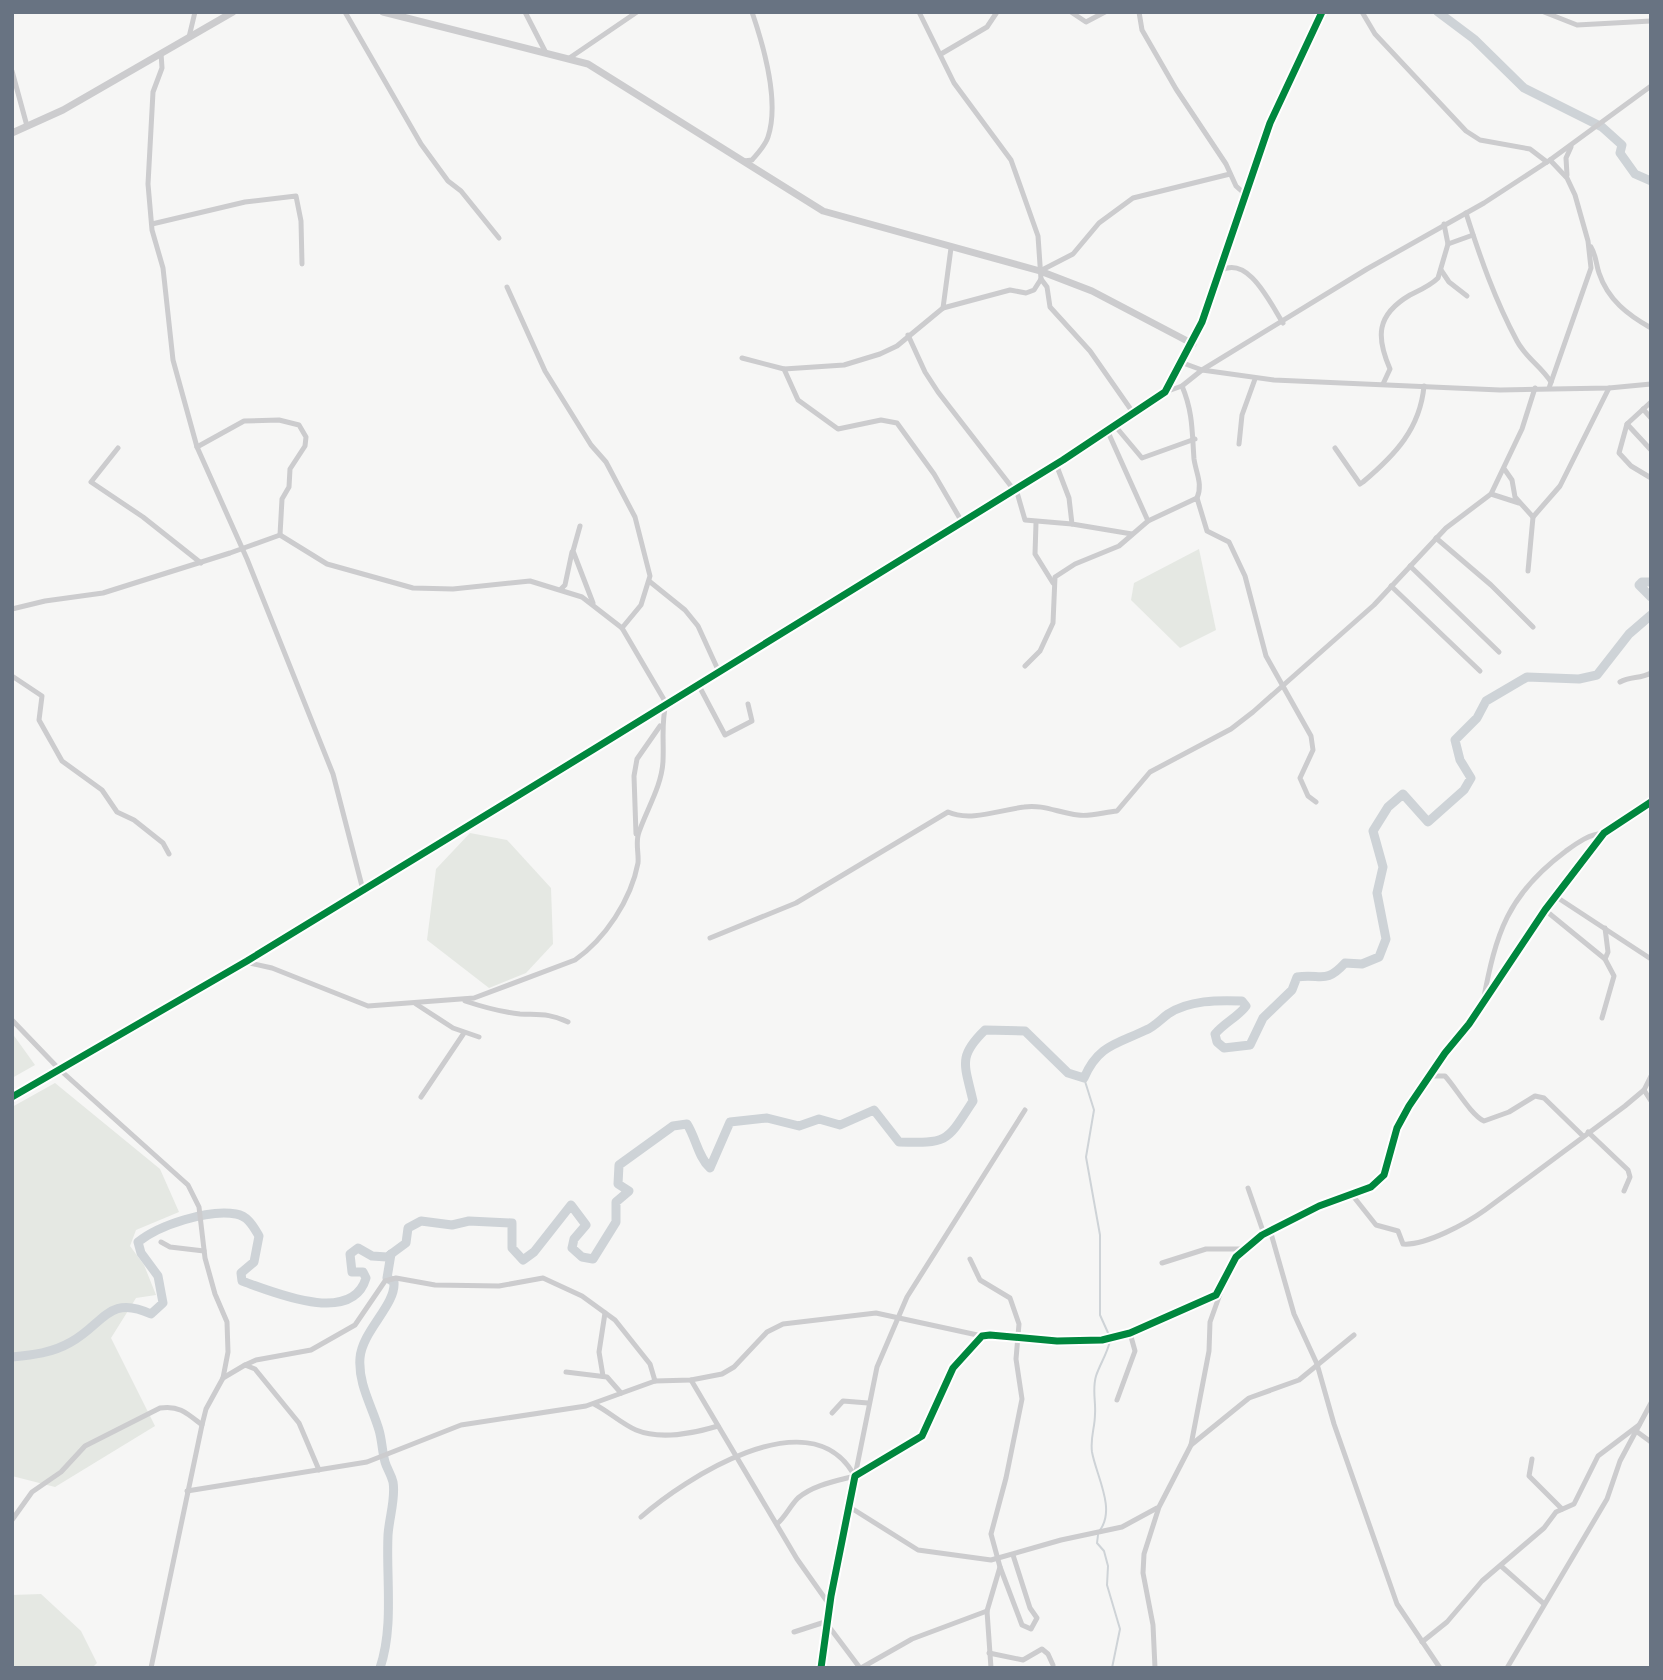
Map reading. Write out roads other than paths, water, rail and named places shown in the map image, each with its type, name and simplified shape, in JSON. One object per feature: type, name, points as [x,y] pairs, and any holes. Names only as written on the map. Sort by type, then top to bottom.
[{"type":"street","points":[[189,37],[195,12]]},
{"type":"street","points":[[12,133],[63,110],[233,12]]},
{"type":"street","points":[[345,12],[421,144],[448,181],[461,191],[499,238]]},
{"type":"street","points":[[383,12],[568,59],[601,71],[741,162],[823,211],[1092,291],[1193,344]]},
{"type":"street","points":[[525,12],[545,53]]},
{"type":"street","points":[[568,59],[637,12]]},
{"type":"street","points":[[741,162],[752,160],[762,148],[771,121],[768,74],[752,12]]},
{"type":"street","points":[[919,12],[968,105],[1011,160],[1038,236],[1040,275],[1046,287],[1050,307],[1090,351],[1134,414]]},
{"type":"street","points":[[941,54],[987,27],[998,12]]},
{"type":"street","points":[[1071,12],[1086,22],[1105,12]]},
{"type":"street","points":[[1139,12],[1142,30],[1236,186],[1247,194]]},
{"type":"street","points":[[1165,392],[1193,344],[1277,106],[1322,12]]},
{"type":"street","points":[[1362,12],[1388,48],[1471,136],[1530,149],[1549,161],[1567,178]]},
{"type":"street","points":[[1544,12],[1577,25],[1651,22]]},
{"type":"street","points":[[161,53],[162,68],[153,92],[148,159],[152,224],[163,268],[169,342],[197,447],[242,549],[333,774],[363,890]]},
{"type":"street","points":[[12,71],[27,126]]},
{"type":"street","points":[[12,1097],[245,962],[1108,432],[1165,392],[1182,386],[1202,370],[1466,213],[1549,161],[1651,86]]},
{"type":"street","points":[[1574,143],[1566,158],[1567,178],[1599,275],[1618,306],[1626,314],[1651,328]]},
{"type":"street","points":[[742,358],[783,369],[844,365],[880,354],[943,308],[1010,290],[1026,293],[1034,290],[1040,275],[1073,254],[1099,223],[1133,198],[1230,174]]},
{"type":"street","points":[[152,224],[244,202],[296,195],[301,221],[302,264]]},
{"type":"street","points":[[1466,213],[1494,293],[1517,342],[1530,361],[1544,369],[1550,385]]},
{"type":"street","points":[[1383,384],[1390,369],[1379,339],[1380,330],[1407,297],[1434,282],[1441,270],[1448,244],[1444,224]]},
{"type":"street","points":[[1448,244],[1473,235]]},
{"type":"street","points":[[1550,385],[1590,276],[1588,241]]},
{"type":"street","points":[[943,308],[951,248]]},
{"type":"street","points":[[1220,271],[1227,267],[1239,267],[1254,280],[1283,323]]},
{"type":"street","points":[[1441,270],[1449,282],[1466,296]]},
{"type":"street","points":[[507,287],[545,372],[591,445],[606,462],[635,517],[649,581],[641,605],[622,628]]},
{"type":"street","points":[[908,335],[938,393],[1015,489],[1022,516],[1036,523],[1072,524],[1132,534]]},
{"type":"street","points":[[1183,362],[1202,370],[1255,379],[1535,388],[1550,385],[1609,388],[1651,384]]},
{"type":"street","points":[[783,369],[798,400],[838,429],[881,420],[897,422],[934,474],[962,522]]},
{"type":"street","points":[[1239,444],[1242,415],[1255,379]]},
{"type":"street","points":[[1182,386],[1192,412],[1194,456],[1200,483],[1197,498],[1207,531],[1229,542],[1245,576],[1266,656],[1304,721],[1314,746],[1300,778],[1308,796],[1316,803]]},
{"type":"street","points":[[1335,448],[1360,484],[1363,482],[1408,438],[1421,411],[1424,386]]},
{"type":"street","points":[[710,938],[796,903],[948,812],[958,817],[974,813],[994,815],[1023,807],[1048,807],[1080,816],[1117,811],[1150,772],[1243,720],[1343,634],[1436,538],[1491,494],[1505,470],[1535,388]]},
{"type":"street","points":[[1528,571],[1533,517],[1560,486],[1609,388]]},
{"type":"street","points":[[1651,402],[1627,424],[1619,453],[1631,466],[1651,478]]},
{"type":"street","points":[[1643,409],[1651,418]]},
{"type":"street","points":[[197,447],[244,421],[279,420],[299,425],[306,437],[304,446],[290,469],[289,487],[282,499],[279,534]]},
{"type":"street","points":[[1627,424],[1651,450]]},
{"type":"street","points":[[1116,427],[1142,458],[1195,439]]},
{"type":"street","points":[[1108,432],[1148,521]]},
{"type":"street","points":[[118,448],[91,482],[160,530],[201,563]]},
{"type":"street","points":[[1056,464],[1069,498],[1072,524]]},
{"type":"street","points":[[1505,470],[1519,503],[1533,517]]},
{"type":"street","points":[[1491,494],[1519,503]]},
{"type":"street","points":[[1053,583],[1063,569],[1119,547],[1148,521],[1197,498]]},
{"type":"street","points":[[1025,666],[1040,651],[1055,614],[1053,583],[1035,554],[1036,523]]},
{"type":"street","points":[[561,589],[565,585],[580,526]]},
{"type":"street","points":[[12,609],[45,601],[103,593],[201,563],[279,534]]},
{"type":"street","points":[[279,534],[327,564],[413,588],[453,589],[530,581],[561,589],[593,603],[622,628],[666,703],[661,723],[662,767],[636,841]]},
{"type":"street","points":[[1436,538],[1491,585],[1533,627]]},
{"type":"street","points":[[573,551],[593,603]]},
{"type":"street","points":[[1410,565],[1499,652]]},
{"type":"street","points":[[649,581],[685,610],[698,626],[719,673]]},
{"type":"street","points":[[1391,586],[1480,671]]},
{"type":"street","points":[[1620,682],[1628,677],[1640,678],[1651,673]]},
{"type":"street","points":[[12,676],[43,696],[39,720],[62,761],[102,790],[117,812],[134,820],[163,843],[169,855]]},
{"type":"street","points":[[698,684],[725,735],[751,721],[748,704]]},
{"type":"street","points":[[245,962],[272,968],[368,1006],[462,1000],[575,960],[588,951],[624,903],[638,861],[634,776],[637,759],[661,723]]},
{"type":"street","points":[[1482,1005],[1494,944],[1518,897],[1561,855],[1583,840],[1604,833],[1651,803]]},
{"type":"street","points":[[1156,1668],[1154,1632],[1143,1573],[1144,1554],[1159,1507],[1191,1445],[1209,1351],[1210,1322],[1232,1264],[1242,1249],[1270,1230],[1320,1206],[1353,1196],[1371,1187],[1384,1175],[1397,1128],[1429,1076],[1482,1005],[1555,896],[1604,833]]},
{"type":"street","points":[[1555,896],[1651,959]]},
{"type":"street","points":[[1545,910],[1605,959],[1614,976],[1602,1018]]},
{"type":"street","points":[[1605,928],[1608,952],[1605,959]]},
{"type":"street","points":[[462,1000],[498,1011],[523,1014],[539,1012],[568,1022]]},
{"type":"street","points":[[416,1004],[464,1033],[479,1037]]},
{"type":"street","points":[[12,1020],[59,1069],[137,1142],[184,1179],[199,1208],[204,1251],[228,1332],[223,1378],[206,1409],[202,1424],[151,1668]]},
{"type":"street","points":[[421,1097],[464,1033]]},
{"type":"street","points":[[1429,1076],[1445,1076],[1460,1092],[1471,1112],[1484,1121],[1509,1112],[1535,1096],[1544,1098],[1628,1170],[1630,1177],[1624,1191]]},
{"type":"street","points":[[1353,1196],[1376,1225],[1394,1228],[1403,1244],[1415,1243],[1470,1221],[1643,1090],[1651,1076]]},
{"type":"street","points":[[1643,1090],[1651,1091]]},
{"type":"street","points":[[1643,1090],[1651,1101]]},
{"type":"street","points":[[821,1668],[848,1506],[877,1367],[898,1317],[938,1244],[1025,1110]]},
{"type":"street","points":[[1248,1188],[1264,1234]]},
{"type":"street","points":[[1270,1230],[1294,1314],[1317,1364],[1334,1424],[1397,1604],[1440,1668]]},
{"type":"street","points":[[161,1242],[170,1247],[204,1251]]},
{"type":"street","points":[[1162,1264],[1206,1249],[1242,1249]]},
{"type":"street","points":[[970,1259],[980,1280],[1006,1294],[1013,1302],[1019,1335],[1016,1352],[1021,1404],[990,1534],[1022,1625],[1031,1629],[1037,1618],[1030,1608],[1013,1555]]},
{"type":"street","points":[[223,1378],[257,1360],[310,1350],[355,1325],[363,1318],[379,1286],[385,1281],[396,1278],[435,1284],[499,1286],[543,1278],[582,1296],[623,1328],[650,1364],[655,1381]]},
{"type":"street","points":[[187,1491],[385,1457],[461,1425],[594,1404],[655,1381],[691,1380],[729,1371],[767,1332],[783,1324],[869,1313],[982,1336],[1019,1335],[1057,1341],[1102,1340],[1130,1333],[1209,1300],[1222,1288]]},
{"type":"street","points":[[605,1314],[599,1352],[603,1376],[621,1393]]},
{"type":"street","points":[[1117,1400],[1135,1351],[1130,1333]]},
{"type":"street","points":[[1191,1445],[1249,1398],[1289,1385],[1310,1373],[1317,1364],[1354,1335]]},
{"type":"street","points":[[777,1524],[788,1516],[797,1499],[811,1490],[855,1476],[925,1432],[950,1373],[982,1336]]},
{"type":"street","points":[[245,1365],[262,1376],[294,1415],[319,1470]]},
{"type":"street","points":[[566,1373],[603,1376]]},
{"type":"street","points":[[691,1380],[777,1524],[831,1606]]},
{"type":"street","points":[[832,1413],[843,1401],[868,1404]]},
{"type":"street","points":[[1507,1668],[1611,1491],[1620,1461],[1651,1403]]},
{"type":"street","points":[[594,1404],[636,1430],[652,1434],[700,1432],[718,1426]]},
{"type":"street","points":[[12,1520],[32,1492],[61,1472],[85,1446],[160,1408],[173,1406],[183,1409],[202,1424]]},
{"type":"street","points":[[1422,1643],[1447,1622],[1478,1585],[1562,1509],[1574,1504],[1598,1456],[1637,1428]]},
{"type":"street","points":[[1637,1428],[1651,1442]]},
{"type":"street","points":[[641,1517],[666,1495],[736,1457],[775,1445],[808,1443],[838,1455],[855,1476]]},
{"type":"street","points":[[1532,1459],[1529,1476],[1562,1509]]},
{"type":"street","points":[[848,1506],[882,1530],[923,1552],[998,1559],[1061,1540],[1122,1527],[1159,1507]]},
{"type":"street","points":[[1501,1566],[1543,1603]]},
{"type":"street","points":[[991,1667],[987,1611],[1000,1567]]},
{"type":"street","points":[[827,1622],[860,1668],[912,1639],[987,1611]]},
{"type":"street","points":[[794,1632],[827,1622]]},
{"type":"street","points":[[989,1653],[1023,1660],[1042,1649],[1048,1654],[1053,1665]]},
{"type":"waterway","points":[[1438,12],[1474,39],[1524,88],[1602,127],[1622,145],[1620,153],[1635,174],[1651,181]]},
{"type":"waterway","points":[[1651,582],[1642,582],[1639,585],[1651,597]]},
{"type":"waterway","points":[[12,1357],[42,1353],[64,1346],[115,1309],[125,1307],[151,1314],[163,1303],[158,1276],[141,1253],[138,1242],[171,1224],[198,1216],[236,1214],[247,1219],[252,1225],[259,1236],[254,1262],[241,1273],[242,1281],[291,1298],[329,1303],[345,1300],[358,1292],[366,1278],[363,1272],[352,1272],[350,1254],[358,1248],[372,1256],[387,1257],[406,1243],[408,1228],[421,1221],[452,1225],[469,1221],[512,1223],[512,1248],[523,1260],[534,1252],[571,1205],[586,1225],[574,1239],[572,1248],[582,1257],[593,1259],[616,1222],[616,1202],[629,1191],[618,1184],[619,1165],[673,1126],[687,1124],[710,1168],[730,1122],[767,1118],[799,1126],[819,1119],[840,1125],[874,1110],[899,1142],[937,1141],[951,1133],[973,1101],[966,1070],[967,1055],[970,1047],[985,1030],[1025,1031],[1068,1073],[1084,1078],[1089,1067],[1102,1052],[1149,1029],[1176,1009],[1204,1002],[1242,1001],[1246,1006],[1215,1034],[1217,1042],[1224,1048],[1250,1045],[1263,1018],[1292,990],[1297,977],[1327,976],[1345,963],[1362,964],[1379,957],[1386,939],[1377,893],[1383,867],[1373,831],[1388,807],[1403,794],[1428,822],[1464,790],[1471,778],[1460,760],[1455,740],[1477,718],[1486,701],[1527,677],[1579,679],[1597,675],[1629,634],[1651,615]]},
{"type":"waterway","points":[[1084,1078],[1094,1110],[1086,1157],[1100,1235],[1100,1315],[1109,1335]]},
{"type":"waterway","points":[[380,1668],[387,1636],[388,1535],[394,1488],[385,1462],[379,1430],[363,1386],[360,1358],[366,1338],[393,1291],[394,1282],[387,1278],[391,1254]]},
{"type":"waterway","points":[[1100,1530],[1104,1522],[1106,1502],[1092,1452],[1094,1386],[1110,1341]]},
{"type":"waterway","points":[[1098,1535],[1097,1543],[1104,1551],[1108,1566],[1107,1585],[1120,1629],[1112,1668]]}]
